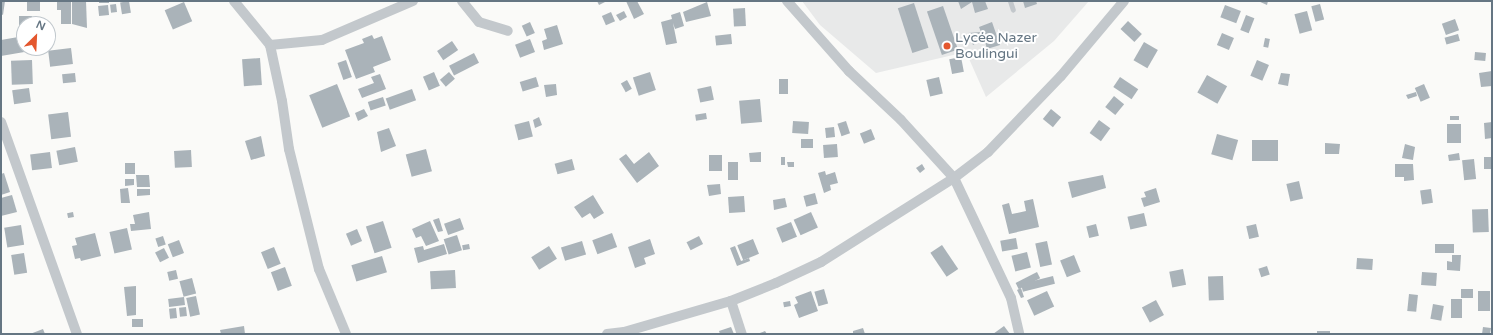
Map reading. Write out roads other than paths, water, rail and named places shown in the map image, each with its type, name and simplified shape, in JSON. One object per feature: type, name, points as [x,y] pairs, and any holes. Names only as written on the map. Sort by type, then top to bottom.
[{"type":"street","points":[[234,1],[270,45],[282,100],[289,149],[319,269],[346,334]]},
{"type":"street","points":[[270,45],[322,40],[413,1]]},
{"type":"street","points":[[462,1],[478,22],[508,31]]},
{"type":"street","points":[[787,1],[849,71],[902,120],[954,178],[1010,298],[1019,334]]},
{"type":"street","points":[[607,334],[624,332],[731,301],[821,262],[954,178],[988,152],[1056,81],[1124,1]]},
{"type":"street","points":[[1,122],[77,334]]},
{"type":"street","points":[[731,301],[742,334]]},
{"type":"lane","points":[[1010,1],[1013,10]]},
{"type":"place","name":"Lycée Nazer Boulingui","points":[[947,46]]}]
